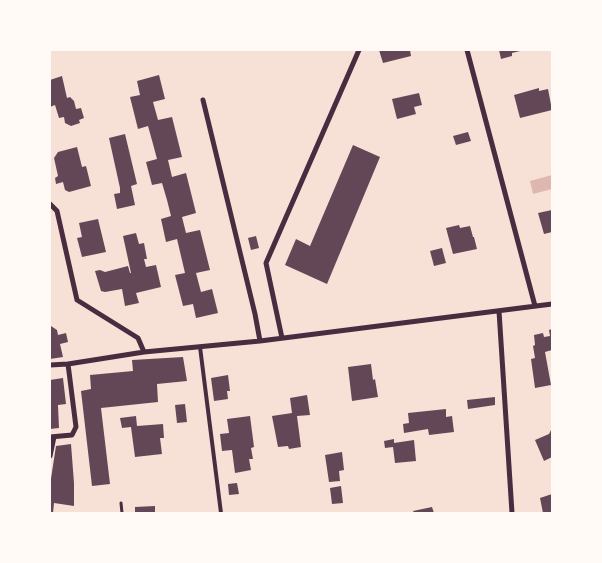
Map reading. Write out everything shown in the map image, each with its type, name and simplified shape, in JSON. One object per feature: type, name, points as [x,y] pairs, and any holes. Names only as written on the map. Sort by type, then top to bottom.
[{"type":"street","points":[[282,338],[266,263],[359,50]]},
{"type":"street","points":[[467,50],[535,306]]},
{"type":"street","points":[[203,100],[260,341]]},
{"type":"street","points":[[50,204],[57,211],[77,300],[138,338],[144,352]]},
{"type":"street","points":[[50,365],[144,352],[260,341],[552,304]]},
{"type":"street","points":[[499,311],[512,513]]},
{"type":"street","points":[[50,456],[52,437],[72,435],[76,428],[68,364]]},
{"type":"lane","points":[[200,347],[221,513]]},
{"type":"path","points":[[121,503],[122,513]]},
{"type":"shaded area","points":[[552,175],[552,189],[533,194],[530,181]]},
{"type":"building","points":[[379,50],[410,50],[411,56],[383,63]]},
{"type":"building","points":[[499,50],[520,51],[512,53],[512,56],[501,59]]},
{"type":"building","points":[[159,75],[165,99],[153,102],[158,120],[172,117],[182,157],[168,160],[172,177],[186,173],[196,213],[182,217],[186,233],[200,230],[210,270],[196,273],[201,292],[212,289],[218,313],[196,318],[193,304],[183,306],[175,275],[185,273],[177,239],[166,242],[161,219],[171,216],[167,200],[162,183],[152,185],[146,162],[157,159],[148,126],[138,129],[130,97],[140,95],[137,81]]},
{"type":"building","points":[[62,76],[67,98],[70,97],[74,101],[76,109],[81,108],[84,118],[79,120],[80,123],[71,126],[65,123],[64,117],[59,118],[55,105],[50,107],[50,80]]},
{"type":"building","points":[[539,88],[539,91],[548,89],[552,110],[520,118],[514,95]]},
{"type":"building","points":[[419,93],[422,105],[414,107],[416,114],[397,119],[392,99]]},
{"type":"building","points":[[468,132],[471,141],[456,145],[453,136]]},
{"type":"building","points":[[125,134],[137,184],[131,186],[135,205],[117,209],[114,194],[120,193],[120,188],[109,138]]},
{"type":"building","points":[[353,145],[380,157],[327,284],[285,265],[296,239],[310,246]]},
{"type":"building","points":[[77,147],[82,167],[86,166],[91,186],[69,192],[65,190],[63,182],[56,184],[55,178],[58,176],[54,158],[58,152]]},
{"type":"building","points":[[552,210],[552,232],[544,234],[538,213]]},
{"type":"building","points":[[98,219],[106,252],[82,257],[77,238],[82,237],[79,223]]},
{"type":"building","points":[[459,225],[460,228],[470,226],[477,249],[453,254],[446,228]]},
{"type":"building","points":[[136,233],[139,244],[144,243],[147,259],[144,259],[146,267],[156,265],[161,287],[136,293],[139,303],[125,306],[122,289],[101,291],[95,271],[105,272],[128,266],[131,273],[123,236]]},
{"type":"building","points":[[256,236],[259,248],[251,250],[248,238]]},
{"type":"building","points":[[442,248],[446,263],[434,266],[430,251]]},
{"type":"building","points":[[51,326],[57,330],[58,335],[66,333],[68,342],[60,344],[63,357],[50,359]]},
{"type":"building","points":[[552,329],[552,350],[545,352],[551,385],[535,388],[531,359],[535,358],[534,335],[543,333],[544,337],[550,336],[549,330]]},
{"type":"building","points":[[183,357],[187,381],[157,384],[158,402],[101,408],[110,484],[92,486],[81,391],[91,389],[90,375],[133,371],[132,360]]},
{"type":"building","points":[[371,364],[378,397],[352,401],[348,367]]},
{"type":"building","points":[[228,375],[230,391],[227,391],[228,399],[214,401],[211,378]]},
{"type":"building","points":[[63,378],[66,404],[58,405],[59,428],[50,429],[50,380]]},
{"type":"building","points":[[307,395],[310,415],[297,416],[301,447],[289,449],[288,446],[278,447],[272,416],[292,413],[290,398]]},
{"type":"building","points":[[495,397],[495,405],[468,409],[467,400]]},
{"type":"building","points":[[185,404],[187,422],[177,423],[175,405]]},
{"type":"building","points":[[446,409],[446,417],[452,416],[454,432],[429,435],[428,429],[404,433],[403,424],[409,423],[408,413]]},
{"type":"building","points":[[136,416],[137,426],[163,424],[164,438],[160,438],[162,454],[135,457],[131,427],[122,428],[120,418]]},
{"type":"building","points":[[250,416],[254,447],[251,448],[253,459],[249,459],[251,470],[235,473],[232,450],[222,451],[220,434],[229,433],[227,419]]},
{"type":"building","points":[[552,428],[552,457],[544,461],[535,440],[549,434]]},
{"type":"building","points":[[394,439],[394,443],[414,440],[416,461],[395,463],[393,447],[385,448],[384,441]]},
{"type":"building","points":[[71,444],[74,506],[54,503],[53,513],[50,513],[50,485],[56,446]]},
{"type":"building","points":[[342,452],[344,470],[339,471],[340,481],[329,482],[325,455]]},
{"type":"building","points":[[237,483],[239,494],[229,495],[228,484]]},
{"type":"building","points":[[341,486],[343,503],[332,504],[330,488]]},
{"type":"building","points":[[552,494],[552,513],[543,513],[540,498]]},
{"type":"building","points":[[155,506],[155,513],[135,513],[135,507]]},
{"type":"building","points":[[432,507],[434,513],[414,513],[413,511]]}]
